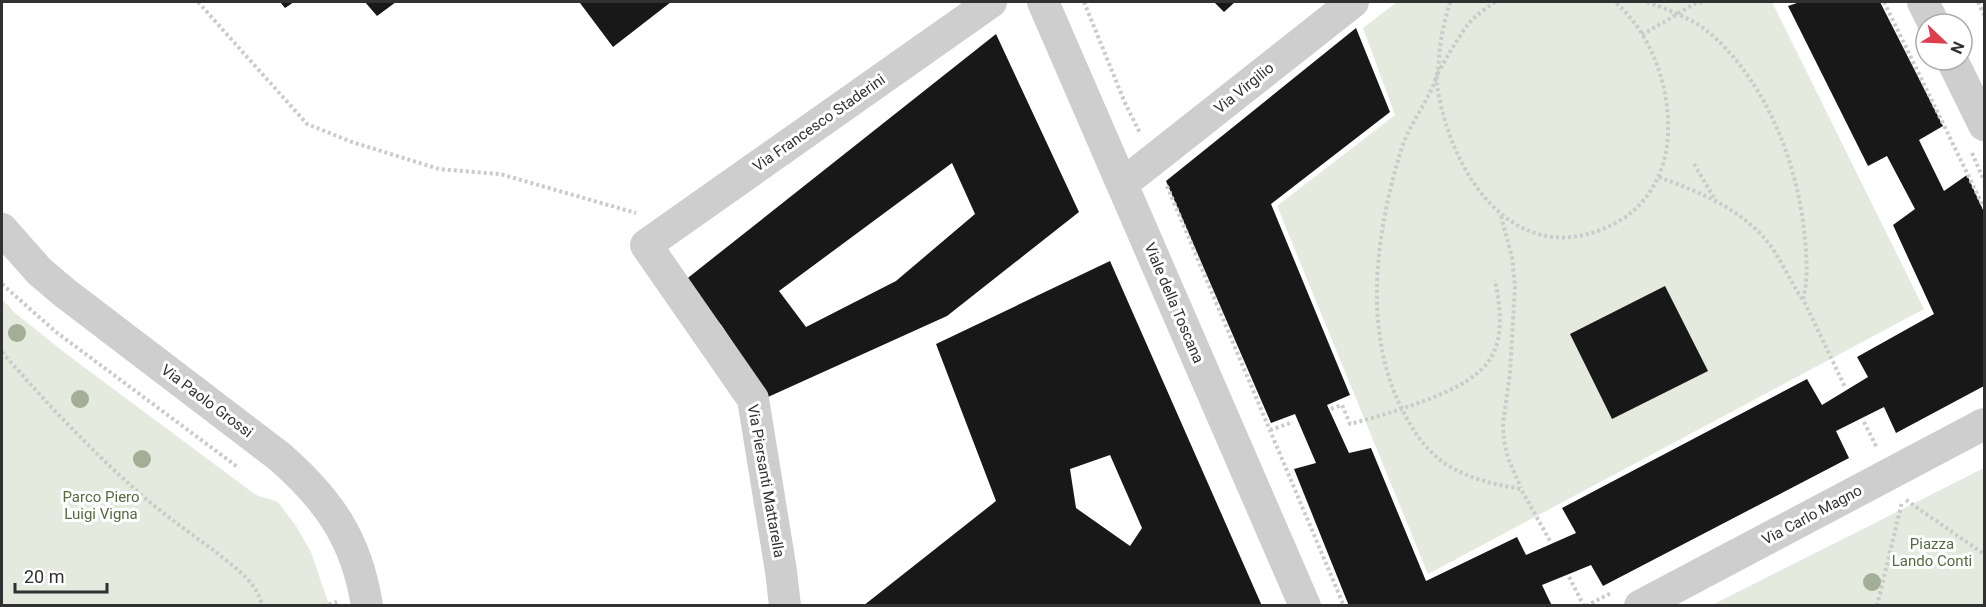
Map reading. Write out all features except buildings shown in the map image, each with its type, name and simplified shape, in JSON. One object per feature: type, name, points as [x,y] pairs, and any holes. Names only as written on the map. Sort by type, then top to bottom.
[{"type":"street","name":"Via Francesco Staderini","points":[[652,241],[991,2]]},
{"type":"street","name":"Viale della Toscana","points":[[1043,2],[1305,606]]},
{"type":"street","name":"Viale della Toscana","points":[[1061,2],[1145,167],[1320,606]]},
{"type":"street","name":"Via Virgilio","points":[[1145,167],[1353,2]]},
{"type":"street","points":[[1964,72],[1976,85],[1984,125]]},
{"type":"street","name":"Via Paolo Grossi","points":[[2,229],[39,270],[65,293],[280,456],[303,477],[344,531],[358,560],[367,606]]},
{"type":"street","name":"Via Piersanti Mattarella","points":[[652,241],[753,399],[782,571],[785,606]]},
{"type":"street","name":"Via Carlo Magno","points":[[1640,606],[1984,424]]},
{"type":"path","points":[[198,2],[307,124],[352,142],[440,169],[500,174],[637,214],[652,241]]},
{"type":"path","points":[[1084,2],[1125,103],[1145,167],[1270,430],[1344,606]]},
{"type":"path","points":[[1450,2],[1444,21],[1437,76],[1442,112],[1457,154],[1483,196],[1501,216],[1527,230],[1546,236],[1567,238],[1610,226],[1626,217],[1640,205],[1659,177],[1668,140],[1668,122],[1661,77],[1634,21],[1616,2]]},
{"type":"path","points":[[1495,2],[1469,23],[1437,76],[1403,145],[1389,197],[1381,246],[1377,280],[1378,316],[1381,347],[1387,372],[1401,409],[1431,453],[1450,467],[1498,486],[1521,489]]},
{"type":"path","points":[[1647,2],[1680,15],[1711,33],[1753,82],[1772,117],[1803,207],[1807,284],[1803,299]]},
{"type":"path","points":[[1642,35],[1680,15],[1694,4],[1705,2]]},
{"type":"path","points":[[1884,2],[1984,208]]},
{"type":"path","points":[[1978,2],[1984,15]]},
{"type":"path","points":[[1694,164],[1716,201]]},
{"type":"path","points":[[1659,177],[1716,201],[1744,219],[1766,240],[1803,299],[1845,387]]},
{"type":"path","points":[[1501,216],[1512,257],[1515,287],[1510,373],[1503,424],[1504,440],[1521,489],[1550,541]]},
{"type":"path","points":[[1331,409],[1342,405],[1350,424],[1401,409],[1464,385],[1480,372],[1492,355],[1499,331],[1499,304],[1495,280]]},
{"type":"path","points":[[2,284],[56,332],[245,473]]},
{"type":"path","points":[[2,352],[45,403],[141,495],[218,554],[254,585],[260,594],[262,606]]},
{"type":"path","points":[[1270,430],[1293,422]]},
{"type":"path","points":[[1864,422],[1881,455]]},
{"type":"path","points":[[1877,606],[1904,498],[1984,554]]},
{"type":"path","points":[[1569,577],[1584,606]]},
{"type":"path","points":[[338,595],[340,606]]},
{"type":"green space","points":[[1397,2],[1772,2],[1924,309],[1428,574],[1277,206],[1395,115],[1363,28]]},
{"type":"green space","name":"Parco Piero Luigi Vigna","points":[[2,299],[15,313],[69,356],[256,495],[278,502],[296,526],[311,552],[329,605],[2,605]]},
{"type":"green space","name":"Piazza Lando Conti","points":[[1984,468],[1984,605],[1712,605]]}]
